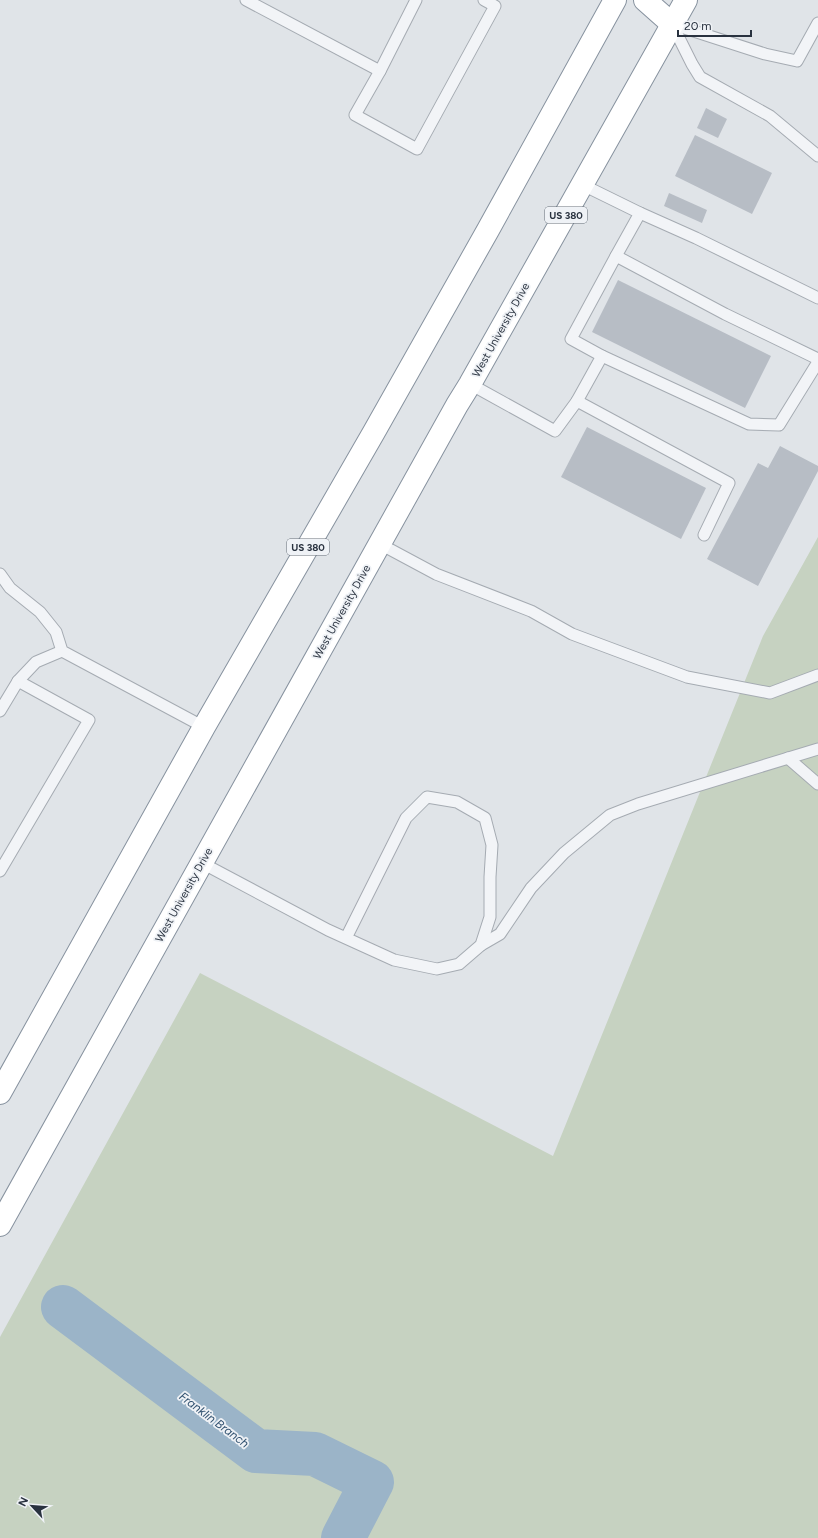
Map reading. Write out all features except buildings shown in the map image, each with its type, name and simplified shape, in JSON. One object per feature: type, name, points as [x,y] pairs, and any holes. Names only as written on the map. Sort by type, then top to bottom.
[{"type":"highway","name":"US 380","points":[[0,1093],[204,727],[378,426],[615,0]]},
{"type":"highway","points":[[645,0],[672,24]]},
{"type":"highway","name":"West University Drive","points":[[0,1225],[457,405],[583,185],[686,0]]},
{"type":"lane","points":[[246,0],[380,71]]},
{"type":"lane","points":[[416,0],[380,71],[355,115],[417,149],[495,6],[484,0]]},
{"type":"lane","points":[[672,24],[765,54],[797,61],[818,23]]},
{"type":"lane","points":[[672,24],[700,77],[770,116],[818,156]]},
{"type":"lane","points":[[583,185],[696,238],[818,298]]},
{"type":"lane","points":[[640,213],[571,339],[602,356],[749,424],[779,425],[818,362]]},
{"type":"lane","points":[[616,256],[725,314],[818,359]]},
{"type":"lane","points":[[470,384],[555,431],[577,401],[602,356]]},
{"type":"lane","points":[[577,401],[729,483],[704,536]]},
{"type":"lane","points":[[380,544],[436,574],[531,611],[572,634],[687,677],[770,693],[818,675]]},
{"type":"lane","points":[[0,574],[10,588],[40,612],[56,632],[62,651],[204,727]]},
{"type":"lane","points":[[0,712],[18,681],[36,662],[62,651]]},
{"type":"lane","points":[[0,871],[89,720],[18,681]]},
{"type":"lane","points":[[202,863],[328,930],[394,960],[437,969],[459,964],[481,945],[500,934],[531,888],[564,853],[610,815],[638,804],[818,749]]},
{"type":"lane","points":[[788,758],[818,784]]},
{"type":"lane","points":[[346,938],[406,818],[427,798],[457,802],[485,818],[492,845],[490,917],[481,945]]},
{"type":"green space","points":[[818,537],[818,1538],[0,1538],[0,1337],[200,973],[553,1156],[763,636]]},
{"type":"waterway","name":"Franklin Branch","points":[[63,1307],[256,1451],[315,1454],[372,1482],[343,1538]]}]
